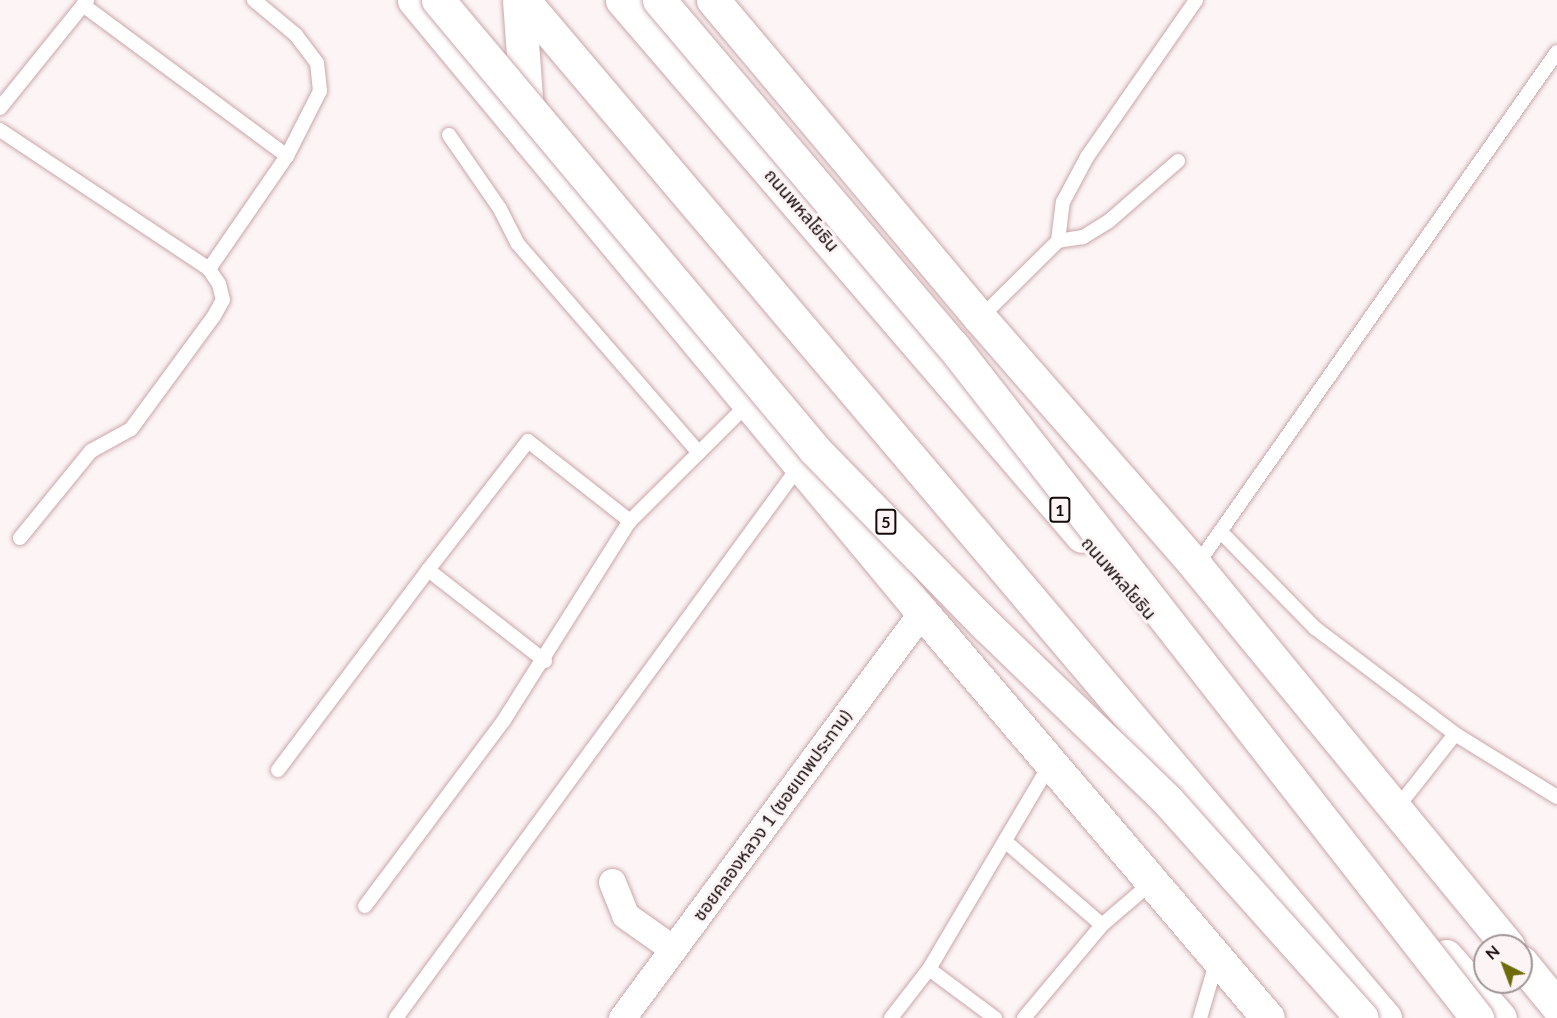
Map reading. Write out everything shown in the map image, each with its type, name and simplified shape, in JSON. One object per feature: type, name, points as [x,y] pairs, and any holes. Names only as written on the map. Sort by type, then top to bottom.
[{"type":"main road","points":[[414,0],[922,612],[1268,1018]]},
{"type":"main road","name":"5","points":[[438,0],[816,450],[987,626],[1167,800],[1362,1018]]},
{"type":"main road","points":[[521,0],[529,138]]},
{"type":"main road","points":[[521,0],[1384,1018]]},
{"type":"main road","name":"ถนนพหลโยธิน","points":[[622,0],[1500,1018]]},
{"type":"main road","points":[[659,0],[952,345],[1477,1018]]},
{"type":"main road","points":[[714,0],[980,318],[1196,566],[1498,934]]},
{"type":"main road","points":[[1533,977],[1557,1006]]},
{"type":"street","name":"ซอยคลองหลวง 1 (ซอยเทพประทาน)","points":[[622,1018],[922,612]]},
{"type":"street","points":[[612,882],[625,915],[673,949]]},
{"type":"lane","points":[[209,270],[287,156],[320,91],[316,63],[296,35],[254,0]]},
{"type":"lane","points":[[1058,242],[1063,202],[1087,156],[1196,0]]},
{"type":"lane","points":[[0,108],[85,3],[287,156]]},
{"type":"lane","points":[[1196,566],[1557,52]]},
{"type":"lane","points":[[0,130],[209,270],[219,284],[223,300],[214,316],[131,429],[91,451],[20,538]]},
{"type":"lane","points":[[449,135],[500,209],[518,244],[699,453]]},
{"type":"lane","points":[[980,318],[1058,242],[1083,237],[1109,221],[1178,161]]},
{"type":"lane","points":[[365,906],[545,661],[630,521],[749,403]]},
{"type":"lane","points":[[279,770],[428,570],[528,441],[630,521]]},
{"type":"lane","points":[[396,1018],[800,465]]},
{"type":"lane","points":[[1221,533],[1315,628],[1455,734],[1557,797]]},
{"type":"lane","points":[[428,570],[545,661]]},
{"type":"lane","points":[[1396,809],[1455,734]]},
{"type":"lane","points":[[891,1018],[929,969],[1051,763]]},
{"type":"lane","points":[[1005,841],[1102,925]]},
{"type":"lane","points":[[1024,1018],[1102,925],[1152,882]]},
{"type":"lane","points":[[1200,1018],[1217,958]]},
{"type":"lane","points":[[929,969],[995,1018]]}]
